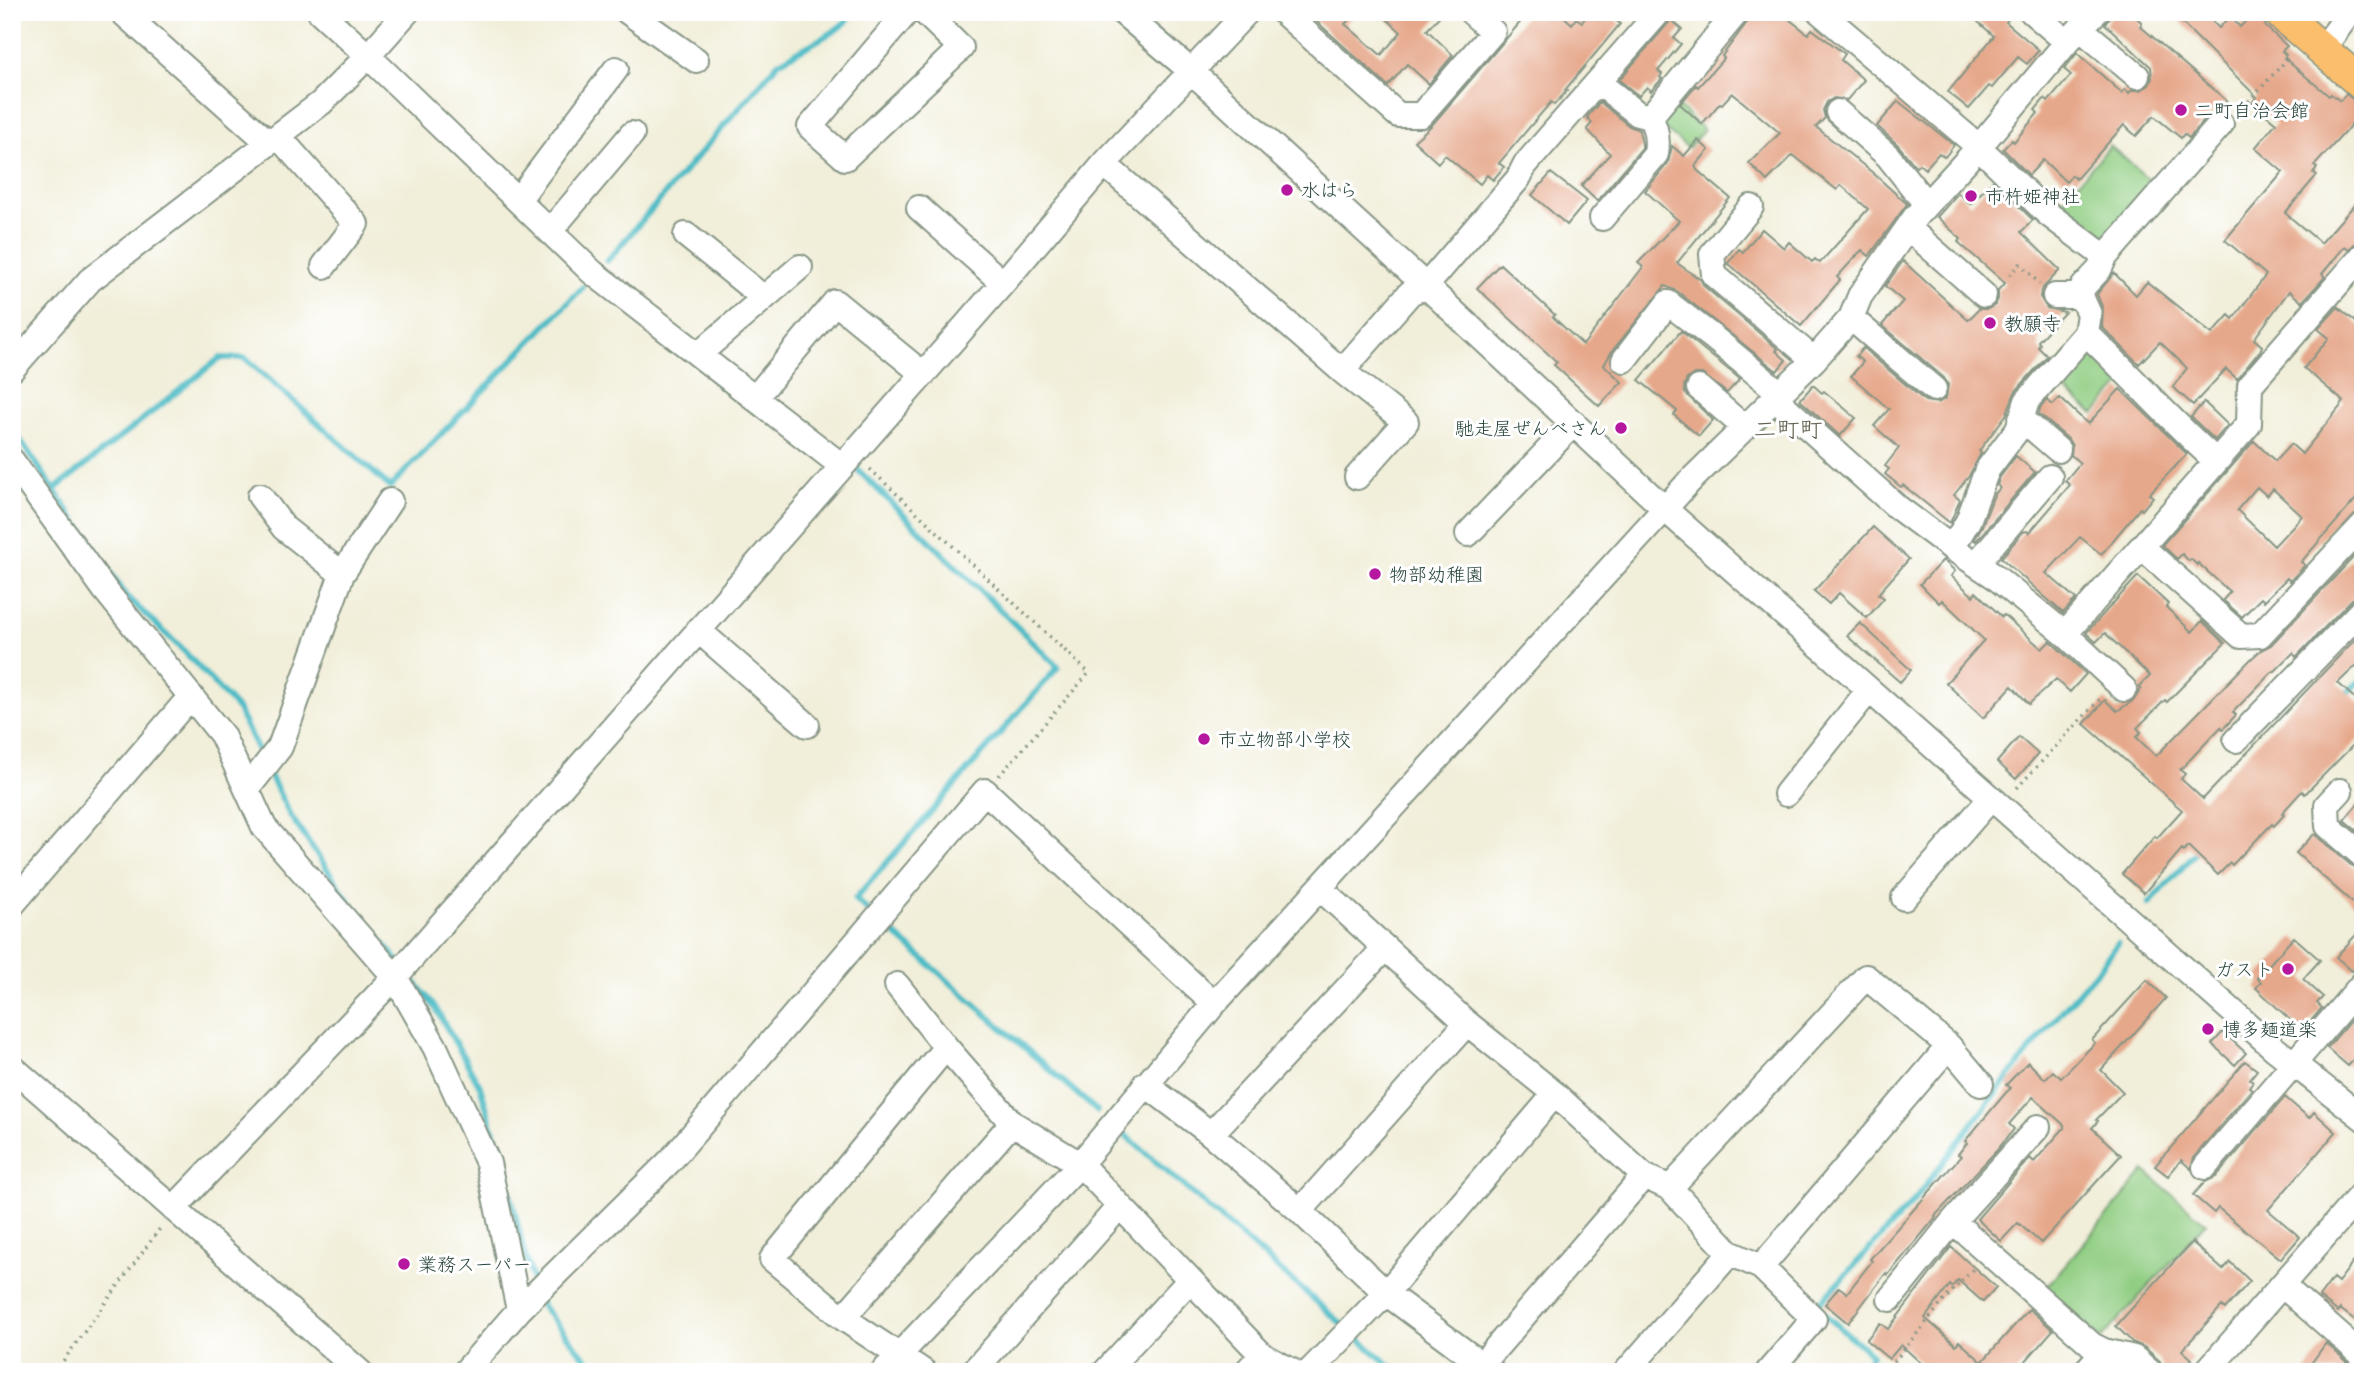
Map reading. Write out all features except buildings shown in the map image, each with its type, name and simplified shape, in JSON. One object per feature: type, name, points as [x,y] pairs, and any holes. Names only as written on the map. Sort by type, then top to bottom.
[{"type":"main road","points":[[2279,12],[2363,85]]},
{"type":"street","points":[[122,12],[273,139],[356,224],[324,266]]},
{"type":"street","points":[[320,12],[592,272],[755,398],[853,464]]},
{"type":"street","points":[[12,369],[90,280],[321,103],[407,12]]},
{"type":"street","points":[[628,12],[696,60]]},
{"type":"street","points":[[907,12],[810,127],[845,158],[961,48],[924,12]]},
{"type":"street","points":[[1122,12],[1192,72],[1426,286],[1666,510],[2293,1064],[2363,1118]]},
{"type":"street","points":[[175,1208],[395,977],[698,630],[853,464],[923,374],[1003,283],[1110,169],[1247,12]]},
{"type":"street","points":[[1283,12],[1398,115],[1420,114],[1493,32],[1483,16]]},
{"type":"street","points":[[1342,371],[1410,293],[1426,286],[1518,179],[1525,165],[1660,12]]},
{"type":"street","points":[[1650,117],[1737,12]]},
{"type":"street","points":[[1819,12],[1979,147],[2048,214],[2105,257]]},
{"type":"street","points":[[2032,12],[2081,27],[2137,76]]},
{"type":"street","points":[[2314,44],[2350,12]]},
{"type":"street","points":[[891,1362],[1080,1164],[1214,1004],[1689,482],[1814,360],[1856,307],[1926,204],[1979,147],[2081,27]]},
{"type":"street","points":[[518,200],[616,69]]},
{"type":"street","points":[[1598,82],[1639,114],[1650,117],[1658,142],[1656,154],[1602,218]]},
{"type":"street","points":[[1838,112],[1888,156],[1926,204]]},
{"type":"street","points":[[1952,548],[1968,522],[1987,470],[2018,429],[2027,401],[2086,333],[2089,314],[2081,296],[2083,287],[2099,271],[2105,257],[2221,124]]},
{"type":"street","points":[[550,231],[632,134]]},
{"type":"street","points":[[1110,169],[1342,371],[1406,422],[1357,477]]},
{"type":"street","points":[[1751,207],[1712,254],[1714,275],[1814,360]]},
{"type":"street","points":[[919,208],[1003,283]]},
{"type":"street","points":[[1908,228],[1984,295]]},
{"type":"street","points":[[686,235],[764,298]]},
{"type":"street","points":[[2065,634],[2249,424],[2250,385],[2363,255]]},
{"type":"street","points":[[699,354],[800,267]]},
{"type":"street","points":[[2055,296],[2081,296]]},
{"type":"street","points":[[755,398],[835,302],[923,374]]},
{"type":"street","points":[[1625,360],[1668,303],[1715,339],[1897,507],[1977,563],[2065,634],[2120,685]]},
{"type":"street","points":[[1856,307],[1934,388]]},
{"type":"street","points":[[2086,333],[2172,421],[2216,461]]},
{"type":"street","points":[[1699,388],[1745,428]]},
{"type":"street","points":[[2021,418],[2058,450]]},
{"type":"street","points":[[1468,534],[1573,423]]},
{"type":"street","points":[[12,461],[105,590],[222,736],[264,827],[395,977],[435,1047],[488,1163],[519,1310]]},
{"type":"street","points":[[1977,563],[2050,477]]},
{"type":"street","points":[[260,496],[284,528],[342,574]]},
{"type":"street","points":[[247,789],[279,747],[342,574],[390,501]]},
{"type":"street","points":[[2142,547],[2241,636],[2260,635],[2363,525]]},
{"type":"street","points":[[2236,740],[2363,609]]},
{"type":"street","points":[[698,630],[807,725]]},
{"type":"street","points":[[1786,794],[1869,690]]},
{"type":"street","points":[[12,905],[191,696]]},
{"type":"street","points":[[2340,791],[2327,805],[2328,826],[2363,856]]},
{"type":"street","points":[[466,1372],[519,1310],[670,1161],[985,792],[1214,1004]]},
{"type":"street","points":[[1904,898],[1992,798]]},
{"type":"street","points":[[1321,889],[1467,1023],[1555,1094],[1644,1176],[1670,1188],[1730,1253],[1761,1267],[1814,1319],[1768,1372]]},
{"type":"street","points":[[1211,1133],[1385,948]]},
{"type":"street","points":[[1670,1188],[1866,977],[1949,1046],[1981,1084]]},
{"type":"street","points":[[2204,1167],[2363,983]]},
{"type":"street","points":[[897,985],[946,1048],[1012,1123],[1080,1164],[1189,1280],[1254,1363],[1294,1372]]},
{"type":"street","points":[[1300,1211],[1467,1023]]},
{"type":"street","points":[[1761,1267],[1949,1046]]},
{"type":"street","points":[[924,1372],[891,1362],[844,1318],[772,1259],[946,1048]]},
{"type":"street","points":[[12,1067],[360,1372]]},
{"type":"street","points":[[1145,1084],[1211,1133],[1300,1211],[1386,1293],[1488,1367],[1644,1176]]},
{"type":"street","points":[[1310,1372],[1386,1293],[1555,1094]]},
{"type":"street","points":[[844,1318],[1012,1123]]},
{"type":"street","points":[[1890,1298],[1952,1221],[2038,1126]]},
{"type":"street","points":[[2206,1372],[2363,1192]]},
{"type":"street","points":[[973,1372],[1119,1207]]},
{"type":"street","points":[[1952,1221],[2092,1345],[2104,1351],[2134,1358],[2150,1372]]},
{"type":"street","points":[[1626,1372],[1730,1253]]},
{"type":"street","points":[[1105,1372],[1189,1280]]},
{"type":"street","points":[[2283,1286],[2363,1356]]},
{"type":"street","points":[[2085,1372],[2104,1351]]},
{"type":"path","points":[[2221,124],[2227,124],[2314,44]]},
{"type":"path","points":[[2010,275],[2020,264],[2055,296]]},
{"type":"path","points":[[853,464],[1089,673],[985,792]]},
{"type":"path","points":[[2017,788],[2120,685]]},
{"type":"path","points":[[55,1372],[175,1208]]},
{"type":"path","points":[[1891,1372],[1888,1369],[1946,1298],[1989,1253]]},
{"type":"green space","points":[[1673,102],[1704,130],[1688,148],[1664,129],[1663,115]]},
{"type":"green space","points":[[2110,146],[2157,186],[2104,246],[2056,208]]},
{"type":"green space","points":[[2083,346],[2127,378],[2094,414],[2053,380]]},
{"type":"green space","points":[[2145,1171],[2206,1223],[2101,1339],[2047,1291],[2047,1286]]},
{"type":"waterway","points":[[607,261],[779,62],[833,32],[846,22],[850,12]]},
{"type":"waterway","points":[[55,489],[220,358],[245,358],[390,487],[583,287]]},
{"type":"waterway","points":[[12,428],[127,597],[184,651],[238,710],[262,759]]},
{"type":"waterway","points":[[856,464],[854,466],[1058,667],[855,899],[872,914]]},
{"type":"waterway","points":[[2344,696],[2363,678]]},
{"type":"waterway","points":[[268,771],[290,815],[351,904],[400,964]]},
{"type":"waterway","points":[[2149,904],[2199,849]]},
{"type":"waterway","points":[[881,922],[1097,1111]]},
{"type":"waterway","points":[[1858,1372],[1872,1355],[1816,1307],[1912,1203],[1995,1094],[2118,943]]},
{"type":"waterway","points":[[407,973],[435,1007],[480,1086],[535,1286]]},
{"type":"waterway","points":[[1124,1134],[1342,1324]]},
{"type":"waterway","points":[[540,1299],[542,1306],[597,1372]]},
{"type":"waterway","points":[[1356,1336],[1397,1372]]},
{"type":"place","name":"二町自治会館","points":[[2181,110]]},
{"type":"place","name":"水はら","points":[[1287,190]]},
{"type":"place","name":"市杵姫神社","points":[[1971,196]]},
{"type":"place","name":"教願寺","points":[[1990,323]]},
{"type":"place","name":"馳走屋ぜんべさん","points":[[1621,428]]},
{"type":"place","name":"物部幼稚園","points":[[1375,574]]},
{"type":"place","name":"市立物部小学校","points":[[1204,739]]},
{"type":"place","name":"ガスト","points":[[2288,969]]},
{"type":"place","name":"博多麺道楽","points":[[2208,1029]]},
{"type":"place","name":"業務スーパー","points":[[404,1264]]},
{"type":"district","name":"二町町","points":[[1788,429]]}]
